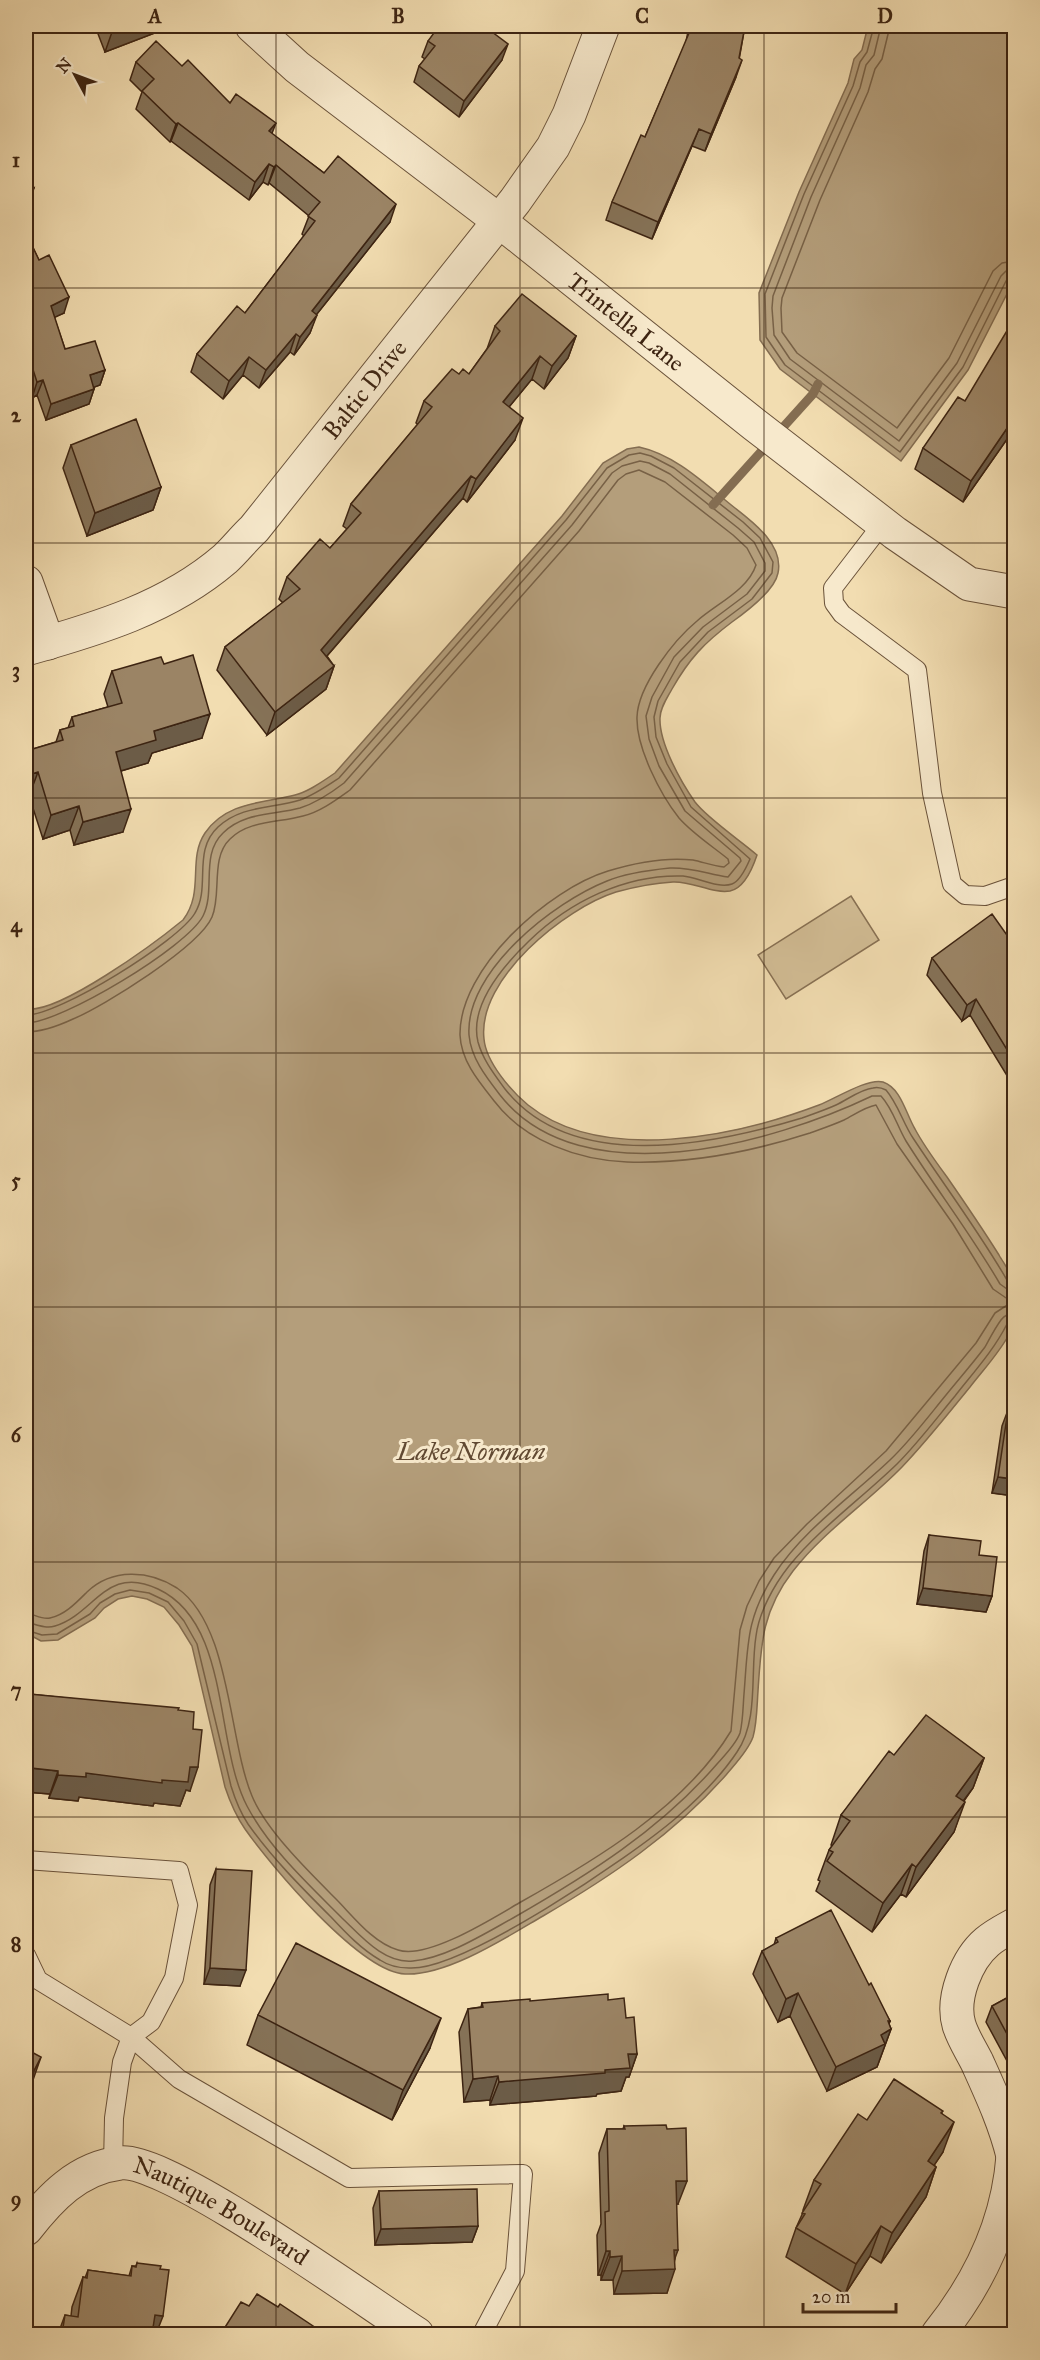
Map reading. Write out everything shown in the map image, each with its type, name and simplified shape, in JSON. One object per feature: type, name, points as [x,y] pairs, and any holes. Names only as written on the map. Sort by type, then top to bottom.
[{"type":"street","name":"Trintella Lane","points":[[252,26],[297,66],[498,220],[746,418],[883,523],[969,584],[1014,592]]},
{"type":"street","name":"Baltic Drive","points":[[37,646],[108,624],[158,604],[226,558],[254,528],[515,201],[553,147],[569,115],[603,26]]},
{"type":"street","points":[[26,582],[37,646]]},
{"type":"street","points":[[938,2334],[957,2312],[987,2257],[1000,2226],[1011,2179],[1014,2156],[1007,2131],[959,2024],[957,2007],[962,1983],[971,1961],[987,1942],[1014,1925]]},
{"type":"street","name":"Nautique Boulevard","points":[[26,2229],[44,2205],[68,2183],[95,2169],[121,2162],[144,2167],[180,2183],[282,2243],[417,2334]]},
{"type":"lane","points":[[883,523],[833,588],[834,603],[842,614],[917,670],[932,793],[952,884],[965,894],[985,896],[1014,886]]},
{"type":"lane","points":[[26,1860],[179,1870],[188,1905],[174,1978],[151,2022],[131,2037],[122,2062],[114,2118],[113,2164]]},
{"type":"lane","points":[[26,1955],[38,1980],[131,2037],[179,2079],[349,2178],[523,2174],[515,2271],[482,2334]]},
{"type":"shaded area","points":[[851,896],[879,940],[786,999],[758,955]]},
{"type":"water","points":[[868,26],[1014,26],[1014,273],[1011,286],[968,370],[901,461],[780,369],[760,340],[759,293],[799,192],[848,83],[854,59],[862,50]]},
{"type":"water","name":"Lake Norman","points":[[639,447],[653,451],[678,464],[750,520],[766,535],[779,563],[776,580],[772,586],[752,607],[713,637],[698,652],[668,696],[660,714],[663,739],[667,750],[683,784],[695,802],[757,855],[744,881],[730,891],[717,891],[680,882],[637,887],[595,900],[550,930],[509,970],[494,993],[486,1016],[484,1039],[489,1057],[507,1084],[528,1105],[559,1123],[594,1135],[631,1140],[671,1139],[749,1127],[819,1105],[868,1083],[883,1082],[899,1096],[922,1142],[1008,1270],[1015,1290],[1015,1315],[1011,1331],[1002,1346],[928,1438],[889,1480],[818,1543],[783,1586],[769,1614],[762,1643],[753,1737],[745,1752],[726,1775],[663,1835],[617,1870],[568,1901],[476,1954],[439,1969],[405,1974],[386,1969],[341,1937],[295,1891],[257,1846],[242,1824],[225,1787],[192,1646],[164,1607],[147,1599],[132,1596],[118,1599],[104,1608],[95,1618],[58,1640],[41,1641],[26,1633],[26,1009],[41,1008],[83,989],[130,960],[183,920],[190,909],[193,898],[200,843],[214,823],[234,809],[301,793],[335,773],[562,516],[603,463],[627,449]]},
{"type":"building","points":[[109,26],[129,26],[112,32]]},
{"type":"building","points":[[439,26],[449,26],[456,32],[458,26],[484,26],[508,44],[464,101],[419,66],[435,46],[428,41]]},
{"type":"building","points":[[692,26],[745,26],[739,58],[742,60],[711,134],[699,129],[658,222],[612,202],[641,135],[645,137]]},
{"type":"building","points":[[156,41],[182,66],[188,60],[230,103],[236,94],[276,123],[269,131],[324,173],[338,156],[396,204],[312,311],[317,315],[300,337],[296,334],[266,370],[249,357],[229,381],[197,354],[237,306],[245,313],[315,221],[308,216],[320,202],[276,165],[274,167],[269,164],[255,182],[178,123],[176,124],[142,91],[154,79],[136,62]]},
{"type":"building","points":[[26,169],[34,188],[26,192]]},
{"type":"building","points":[[26,233],[39,260],[49,255],[69,297],[51,306],[65,349],[95,341],[105,370],[90,375],[94,389],[51,404],[43,380],[37,382],[26,348],[26,334],[32,332],[26,319]]},
{"type":"building","points":[[522,294],[576,336],[552,366],[540,356],[503,402],[523,418],[476,479],[471,476],[321,650],[334,666],[275,712],[225,647],[300,589],[287,577],[320,539],[330,548],[361,513],[351,504],[432,407],[424,401],[452,369],[459,374],[463,369],[469,374],[500,331],[495,326]]},
{"type":"building","points":[[1014,319],[1014,418],[971,481],[923,448],[958,397],[965,401]]},
{"type":"building","points":[[136,419],[161,487],[95,513],[71,445]]},
{"type":"building","points":[[193,655],[210,714],[154,731],[156,740],[116,752],[131,809],[83,822],[79,806],[51,815],[38,772],[26,776],[26,751],[63,740],[60,730],[74,726],[72,717],[122,703],[112,671],[161,657],[164,664]]},
{"type":"building","points":[[992,914],[1014,945],[1014,1061],[976,999],[967,1005],[932,958]]},
{"type":"building","points":[[1008,1410],[1014,1411],[1014,1479],[998,1477]]},
{"type":"building","points":[[929,1535],[981,1541],[979,1555],[997,1557],[992,1596],[923,1588]]},
{"type":"building","points":[[29,1694],[179,1708],[178,1710],[194,1712],[193,1729],[202,1730],[198,1767],[190,1767],[188,1782],[162,1780],[162,1783],[86,1773],[86,1777],[58,1775],[58,1771],[31,1768],[33,1755],[26,1754]]},
{"type":"building","points":[[926,1715],[984,1758],[956,1796],[965,1802],[916,1867],[912,1864],[883,1903],[827,1861],[833,1852],[829,1850],[850,1821],[841,1815],[889,1751],[894,1755]]},
{"type":"building","points":[[216,1869],[252,1871],[246,1970],[210,1968]]},
{"type":"building","points":[[831,1910],[869,1985],[871,1983],[890,2021],[888,2021],[891,2029],[881,2035],[885,2044],[836,2067],[798,1993],[786,1999],[762,1951],[778,1942],[776,1938]]},
{"type":"building","points":[[296,1943],[441,2018],[403,2090],[258,2015]]},
{"type":"building","points":[[608,1994],[608,2000],[624,1998],[626,2018],[634,2017],[637,2054],[628,2054],[630,2068],[605,2070],[605,2073],[499,2082],[498,2076],[473,2079],[468,2009],[483,2007],[482,2003]]},
{"type":"building","points":[[1014,1994],[1014,2047],[992,2006]]},
{"type":"building","points":[[26,2049],[41,2057],[26,2086]]},
{"type":"building","points":[[894,2079],[943,2111],[941,2113],[954,2122],[928,2161],[936,2167],[892,2233],[881,2226],[856,2264],[796,2228],[805,2214],[802,2213],[821,2184],[814,2180],[858,2114],[867,2120]]},
{"type":"building","points":[[666,2125],[667,2129],[686,2128],[687,2181],[676,2181],[678,2250],[674,2250],[675,2269],[622,2271],[622,2256],[610,2257],[610,2251],[606,2251],[605,2212],[609,2211],[607,2129],[625,2129],[624,2126]]},
{"type":"building","points":[[477,2189],[478,2226],[381,2229],[379,2191]]},
{"type":"building","points":[[137,2263],[161,2266],[160,2269],[169,2270],[163,2316],[155,2315],[152,2334],[62,2334],[65,2315],[78,2317],[83,2277],[87,2278],[88,2270],[131,2276],[132,2266],[136,2267]]},
{"type":"building","points":[[257,2294],[278,2307],[280,2304],[325,2334],[226,2334],[222,2332],[241,2302],[249,2306]]},
{"type":"building","points":[[962,2328],[971,2334],[957,2334]]},
{"type":"waterway","points":[[713,505],[813,394],[818,384]]}]
